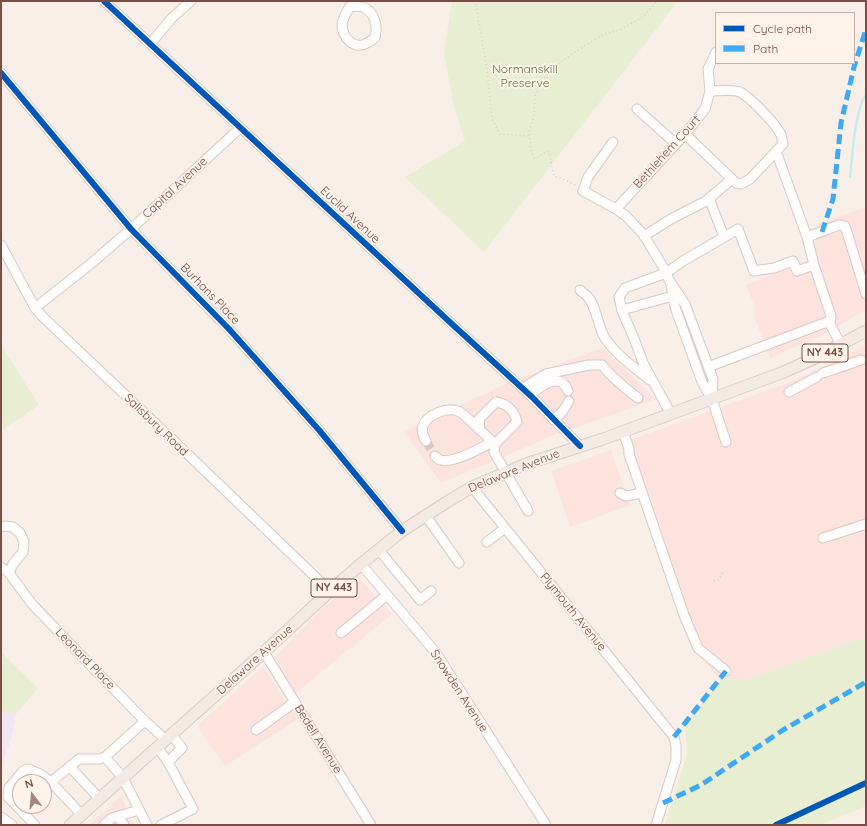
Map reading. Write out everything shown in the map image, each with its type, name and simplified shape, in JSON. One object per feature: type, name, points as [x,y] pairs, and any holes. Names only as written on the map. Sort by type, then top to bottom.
[{"type":"main road","name":"Delaware Avenue","points":[[72,824],[361,564],[402,532],[449,500],[472,487],[526,464],[671,414],[784,372],[841,345],[866,331]]},
{"type":"street","name":"Euclid Avenue","points":[[104,1],[523,388],[580,446]]},
{"type":"street","points":[[150,44],[172,18],[191,1]]},
{"type":"street","points":[[348,4],[362,7],[374,17],[376,28],[375,38],[366,44],[357,45],[351,43],[345,38],[342,25],[348,4]]},
{"type":"street","points":[[685,134],[736,183],[742,184],[750,179],[783,144],[781,134],[773,122],[747,97],[735,90],[710,91],[708,69],[715,54]]},
{"type":"street","name":"Burhans Place","points":[[1,74],[131,230],[240,341],[319,430],[402,532]]},
{"type":"street","name":"Bethlehem Court","points":[[616,209],[705,110],[710,91]]},
{"type":"street","points":[[637,109],[676,143]]},
{"type":"street","name":"Capital Avenue","points":[[35,308],[131,230],[240,128]]},
{"type":"street","points":[[613,142],[588,177],[583,191],[626,216],[644,236],[685,304],[713,379],[712,399]]},
{"type":"street","points":[[776,151],[807,237],[814,265],[831,316],[830,324],[841,345]]},
{"type":"street","points":[[644,236],[671,219],[708,199],[732,179]]},
{"type":"street","points":[[708,199],[724,237]]},
{"type":"street","points":[[807,237],[839,225],[845,226],[866,294]]},
{"type":"street","points":[[671,414],[644,365],[622,310],[619,297],[625,288],[668,276],[683,261],[738,229],[754,271],[774,268],[793,261],[797,271],[814,265]]},
{"type":"street","name":"Salisbury Road","points":[[1,245],[35,308],[330,591]]},
{"type":"street","points":[[668,276],[675,307],[702,382],[712,399],[726,442]]},
{"type":"street","points":[[580,290],[588,296],[600,329],[606,340],[632,366],[653,382]]},
{"type":"street","points":[[622,310],[673,296]]},
{"type":"street","points":[[708,367],[827,322],[830,324]]},
{"type":"street","points":[[789,392],[820,375],[861,360]]},
{"type":"street","points":[[523,388],[546,374],[589,365],[602,365],[609,374],[638,398]]},
{"type":"street","points":[[530,395],[553,381],[562,383],[568,391]]},
{"type":"street","points":[[554,420],[563,411],[569,401]]},
{"type":"street","points":[[435,456],[440,460],[448,461],[459,458],[494,443],[516,422],[515,414],[505,404],[496,402],[479,419],[480,430]]},
{"type":"street","points":[[426,441],[423,435],[423,425],[431,416],[439,412],[454,410],[461,412],[494,443],[494,452],[528,511]]},
{"type":"street","points":[[623,431],[642,493],[684,614],[698,648],[726,671]]},
{"type":"street","name":"Plymouth Avenue","points":[[472,487],[674,738],[676,746],[676,760],[656,825]]},
{"type":"street","points":[[620,493],[626,496],[642,493]]},
{"type":"street","points":[[426,516],[459,563]]},
{"type":"street","points":[[823,538],[866,524]]},
{"type":"street","points":[[1,527],[13,527],[20,533],[24,542],[23,552],[13,564],[9,573]]},
{"type":"street","points":[[487,542],[505,528]]},
{"type":"street","points":[[379,550],[420,600],[431,591]]},
{"type":"street","name":"Snowden Avenue","points":[[361,564],[436,653],[546,825]]},
{"type":"street","name":"Leonard Place","points":[[1,568],[9,573],[32,604],[165,741]]},
{"type":"street","points":[[341,632],[387,595]]},
{"type":"street","name":"Bedell Avenue","points":[[264,652],[371,825]]},
{"type":"street","points":[[256,730],[295,702]]},
{"type":"street","points":[[52,781],[80,759],[99,759],[105,757],[145,721]]},
{"type":"street","points":[[165,741],[182,748],[168,762]]},
{"type":"street","points":[[161,825],[193,809],[168,762],[165,741]]},
{"type":"street","points":[[105,757],[123,778],[147,825]]},
{"type":"street","points":[[70,767],[100,799]]},
{"type":"street","points":[[21,774],[28,769],[40,774]]},
{"type":"street","points":[[52,783],[82,815]]},
{"type":"street","points":[[12,784],[9,788],[8,797],[12,801]]},
{"type":"street","points":[[119,821],[139,810]]},
{"type":"street","points":[[24,814],[35,825]]},
{"type":"street","points":[[1,817],[12,825]]},
{"type":"street","points":[[104,825],[112,818],[124,825]]},
{"type":"path","points":[[475,1],[487,69],[492,120],[500,134],[529,136]]},
{"type":"path","points":[[583,191],[568,180],[554,176],[549,153],[547,151],[537,158],[534,158],[531,150],[529,132],[534,115],[535,96],[543,79],[558,64],[604,34],[620,30],[643,16],[657,1]]},
{"type":"path","points":[[714,581],[719,580],[723,572]]},
{"type":"shaded area","points":[[866,207],[866,310],[826,333],[770,358],[754,316],[755,308],[746,285],[814,258],[817,224]]},
{"type":"shaded area","points":[[866,345],[866,637],[748,679],[721,680],[693,649],[619,444],[793,381]]},
{"type":"shaded area","points":[[603,348],[656,399],[555,435],[441,483],[404,432],[507,383]]},
{"type":"shaded area","points":[[611,450],[630,505],[570,527],[551,471]]},
{"type":"shaded area","points":[[360,579],[392,614],[296,693],[275,657],[326,605]]},
{"type":"shaded area","points":[[263,667],[298,719],[225,766],[197,726]]},
{"type":"shaded area","points":[[1,712],[16,714],[11,740],[1,767]]},
{"type":"shaded area","points":[[121,796],[134,825],[89,825]]},
{"type":"green space","name":"Normanskill Preserve","points":[[452,1],[678,1],[484,252],[405,177],[465,141],[454,107],[444,53]]},
{"type":"green space","points":[[1,345],[39,405],[1,431]]},
{"type":"green space","points":[[866,637],[866,806],[820,825],[665,825],[687,754],[685,724],[721,680],[748,679]]},
{"type":"green space","points":[[1,652],[38,688],[16,714],[1,712]]},
{"type":"waterway","points":[[850,177],[856,122],[866,93]]},
{"type":"tunnel","points":[[426,441],[435,456]]},
{"type":"marked path","points":[[855,64],[866,29]]},
{"type":"marked path","points":[[822,232],[833,199],[841,123],[855,64]]},
{"type":"marked path","points":[[674,737],[726,671]]},
{"type":"marked path","points":[[663,803],[701,785],[783,730],[866,682]]},
{"type":"cycle path","points":[[104,1],[532,397],[580,446]]},
{"type":"cycle path","points":[[1,73],[131,229],[229,329],[319,430],[402,531]]},
{"type":"cycle path","points":[[776,825],[866,783]]}]
